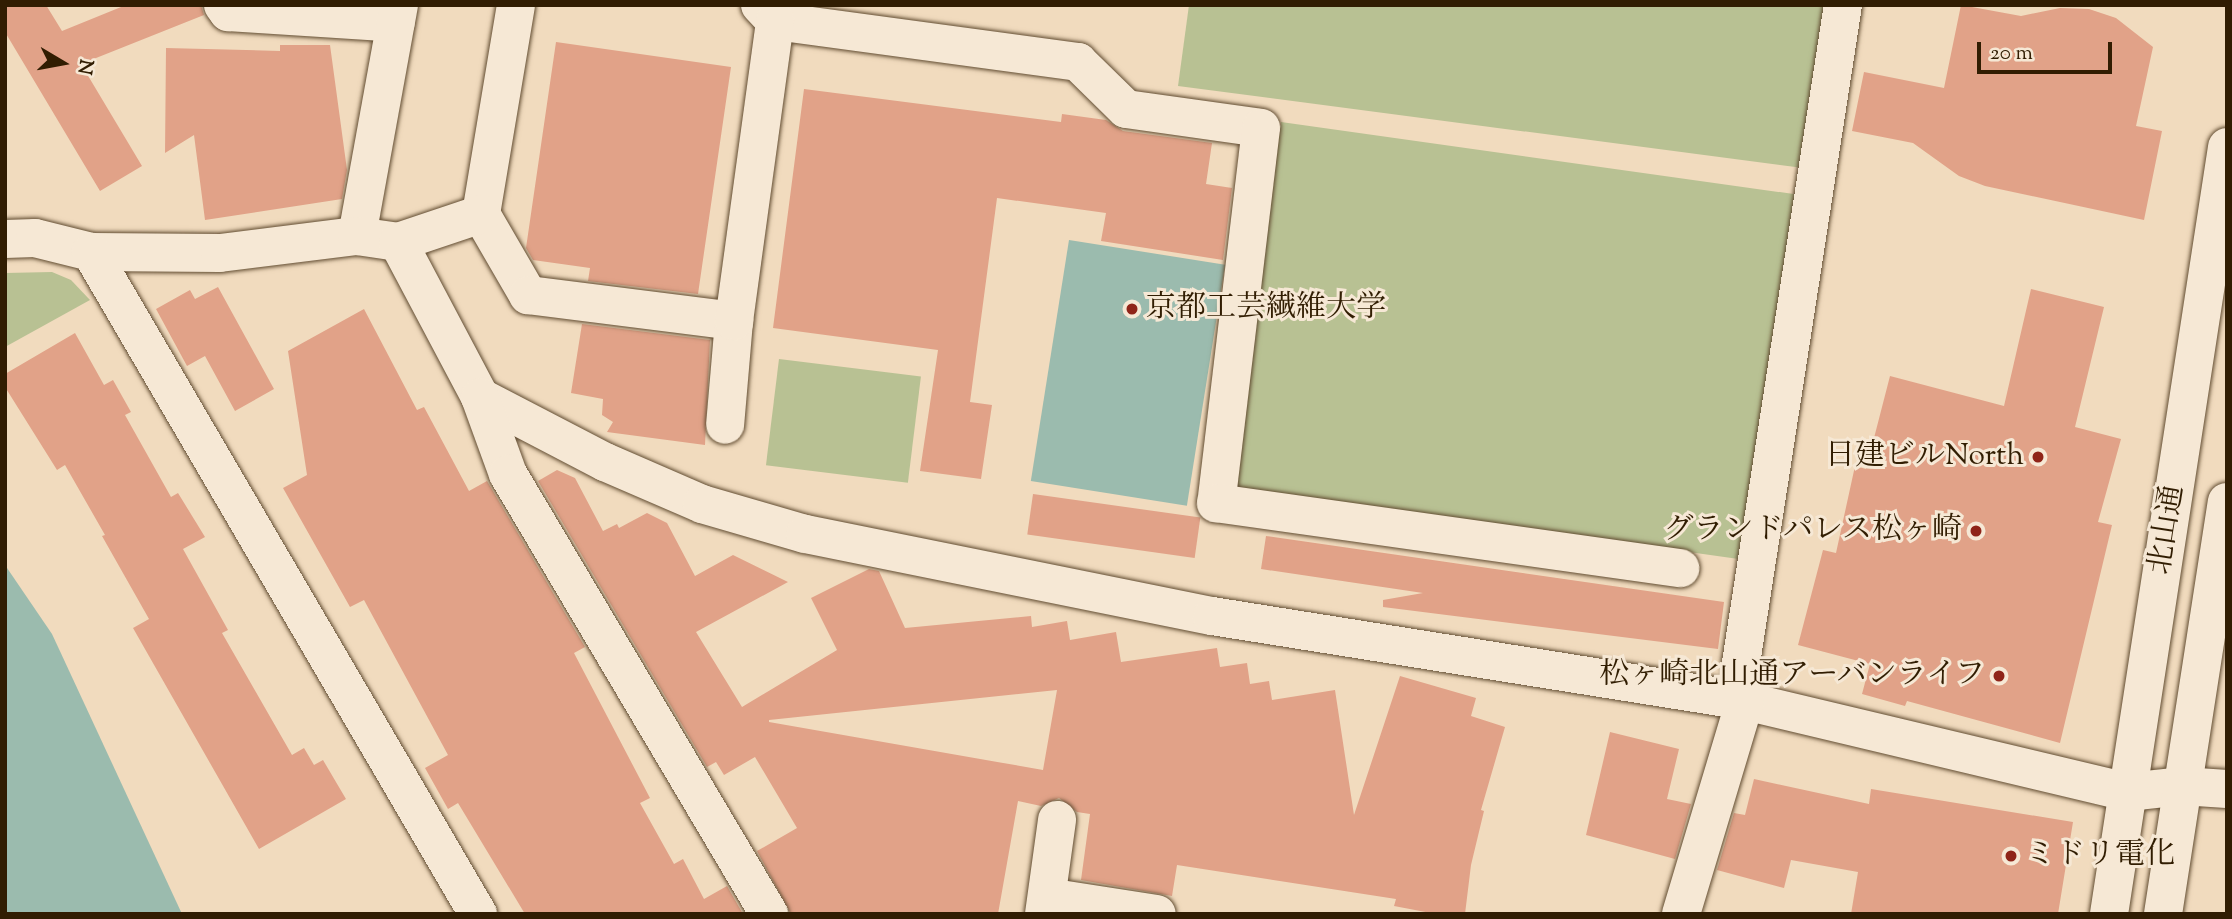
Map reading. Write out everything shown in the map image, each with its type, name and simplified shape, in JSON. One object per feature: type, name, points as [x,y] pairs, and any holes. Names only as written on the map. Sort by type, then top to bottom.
[{"type":"street","points":[[223,5],[228,12],[397,14],[357,236]]},
{"type":"street","points":[[516,5],[481,214],[528,295],[734,321]]},
{"type":"street","points":[[1681,914],[1745,701],[1741,663],[1843,5]]},
{"type":"street","points":[[725,425],[767,13],[1078,62],[1126,109],[1261,128],[1216,503],[1680,568]]},
{"type":"street","name":"北山通","points":[[2109,914],[2227,147]]},
{"type":"street","points":[[5,239],[35,238],[91,252],[220,253],[357,236],[398,242],[481,214]]},
{"type":"street","points":[[398,242],[480,397],[509,474],[769,914]]},
{"type":"street","points":[[91,252],[478,914]]},
{"type":"street","points":[[480,397],[605,462],[702,504],[805,534],[1212,616],[1745,701],[2128,792],[2182,786],[2227,789]]},
{"type":"street","name":"北山通","points":[[2162,914],[2227,502]]},
{"type":"street","points":[[1057,820],[1045,905],[1157,914]]},
{"type":"green space","points":[[1189,5],[1834,5],[1811,169],[1178,86]]},
{"type":"green space","points":[[1281,122],[1806,196],[1754,561],[1230,487]]},
{"type":"green space","points":[[52,272],[71,280],[90,300],[5,347],[5,273]]},
{"type":"green space","points":[[779,359],[921,376],[908,483],[766,465]]},
{"type":"shaded area","points":[[1069,240],[1225,265],[1187,506],[1031,481]]},
{"type":"shaded area","points":[[5,565],[52,634],[182,914],[5,914]]},
{"type":"building","points":[[5,5],[46,5],[62,31],[126,5],[201,5],[204,15],[81,64],[142,166],[100,191],[5,32]]},
{"type":"building","points":[[1961,5],[2021,16],[2060,8],[2089,9],[2116,18],[2153,47],[2136,126],[2162,131],[2144,220],[1985,186],[1959,176],[1913,143],[1852,131],[1864,72],[1944,88]]},
{"type":"building","points":[[556,42],[731,67],[698,294],[588,281],[590,268],[533,260],[526,248]]},
{"type":"building","points":[[280,45],[330,45],[347,170],[342,199],[205,220],[194,135],[165,153],[166,48],[280,51]]},
{"type":"building","points":[[804,89],[1061,122],[1062,114],[1106,120],[1123,131],[1212,143],[1206,184],[1232,188],[1223,260],[1101,241],[1106,213],[997,198],[970,402],[992,405],[981,479],[920,471],[938,350],[773,328]]},
{"type":"building","points":[[218,287],[274,389],[235,411],[205,356],[187,366],[156,309],[190,290],[195,299]]},
{"type":"building","points":[[2031,289],[2104,307],[2075,427],[2121,439],[2098,522],[2112,525],[2060,743],[1907,701],[1905,706],[1862,694],[1870,664],[1798,645],[1823,550],[1836,553],[1855,466],[1866,469],[1890,376],[2004,406]]},
{"type":"building","points":[[364,309],[417,410],[424,407],[469,491],[487,481],[585,647],[574,653],[650,798],[640,803],[674,864],[683,859],[704,899],[727,886],[743,914],[525,914],[458,803],[448,809],[425,768],[448,755],[364,600],[350,607],[283,488],[307,475],[288,351]]},
{"type":"building","points":[[582,324],[710,340],[705,445],[607,432],[613,422],[602,415],[603,399],[571,393]]},
{"type":"building","points":[[75,333],[104,385],[113,380],[131,412],[125,415],[171,497],[178,493],[205,537],[183,549],[228,630],[222,633],[292,755],[304,748],[314,765],[323,760],[346,799],[259,849],[133,628],[149,619],[102,536],[105,535],[65,465],[57,470],[5,387],[5,374]]},
{"type":"building","points":[[557,470],[575,478],[603,531],[617,524],[619,528],[647,513],[667,523],[695,576],[733,555],[788,582],[696,632],[742,707],[837,650],[811,598],[869,569],[879,571],[905,628],[1031,616],[1032,627],[1067,621],[1070,640],[1116,632],[1121,662],[1217,648],[1220,667],[1247,663],[1250,684],[1269,681],[1272,700],[1335,690],[1354,815],[1400,676],[1476,698],[1471,716],[1505,727],[1481,810],[1484,811],[1471,865],[1465,914],[1436,914],[1394,906],[1396,899],[1177,865],[1172,896],[1081,880],[1090,814],[1077,812],[1059,798],[1041,806],[1018,801],[998,914],[791,914],[757,851],[797,828],[755,757],[724,775],[716,762],[707,767],[538,481]],"holes":[[[1057,690],[1043,770],[769,722],[769,720]]]},
{"type":"building","points":[[1033,494],[1200,518],[1195,558],[1027,535]]},
{"type":"building","points":[[1266,536],[1724,602],[1718,649],[1383,607],[1383,600],[1423,593],[1261,569]]},
{"type":"building","points":[[1610,732],[1679,749],[1667,799],[1691,804],[1675,859],[1586,835]]},
{"type":"building","points":[[1754,779],[1869,804],[1871,789],[2073,822],[2058,914],[1851,914],[1858,872],[1791,860],[1784,888],[1717,870],[1734,813],[1745,815]]},
{"type":"place","name":"京都工芸繊維大学","points":[[1132,309]]},
{"type":"place","name":"日建ビルNorth","points":[[2038,457]]},
{"type":"place","name":"グランドパレス松ヶ崎","points":[[1976,531]]},
{"type":"place","name":"松ヶ崎北山通アーバンライフ","points":[[1999,676]]},
{"type":"place","name":"ミドリ電化","points":[[2011,856]]}]
